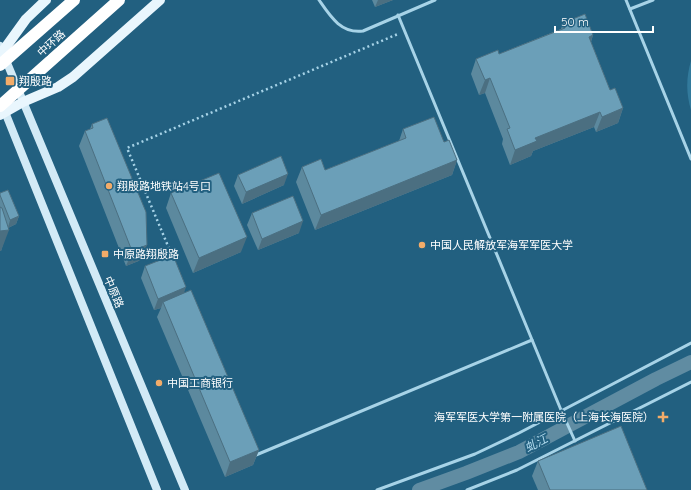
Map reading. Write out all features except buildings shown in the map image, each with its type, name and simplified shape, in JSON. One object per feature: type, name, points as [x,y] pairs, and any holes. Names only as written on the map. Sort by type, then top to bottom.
[{"type":"highway","name":"中环路","points":[[0,65],[74,0]]},
{"type":"highway","name":"中环路","points":[[2,111],[119,0]]},
{"type":"main road","points":[[1,51],[26,19],[46,0]]},
{"type":"main road","points":[[2,111],[58,87],[73,76],[160,0]]},
{"type":"main road","name":"中原路","points":[[1,51],[185,490]]},
{"type":"main road","points":[[0,99],[2,111],[157,490]]},
{"type":"lane","points":[[319,0],[338,24],[346,30],[354,32],[363,31],[435,0]]},
{"type":"lane","points":[[626,0],[691,159]]},
{"type":"lane","points":[[630,9],[653,0]]},
{"type":"lane","points":[[398,15],[575,441]]},
{"type":"lane","points":[[256,455],[532,340]]},
{"type":"lane","points":[[377,490],[475,454],[691,343]]},
{"type":"lane","points":[[467,490],[517,470],[691,382]]},
{"type":"path","points":[[176,265],[127,148],[404,31]]},
{"type":"shaded area","points":[[691,61],[691,110],[687,86]]},
{"type":"waterway","name":"虬江","points":[[419,490],[519,452],[691,362]]},
{"type":"place","name":"翔殷路","points":[[10,81]]},
{"type":"place","name":"翔殷路地铁站4号口","points":[[109,186]]},
{"type":"place","name":"中国人民解放军海军军医大学","points":[[422,245]]},
{"type":"place","name":"中原路翔殷路","points":[[105,254]]},
{"type":"place","name":"中国工商银行","points":[[159,383]]},
{"type":"place","name":"海军军医大学第一附属医院（上海长海医院）","points":[[663,417]]}]
